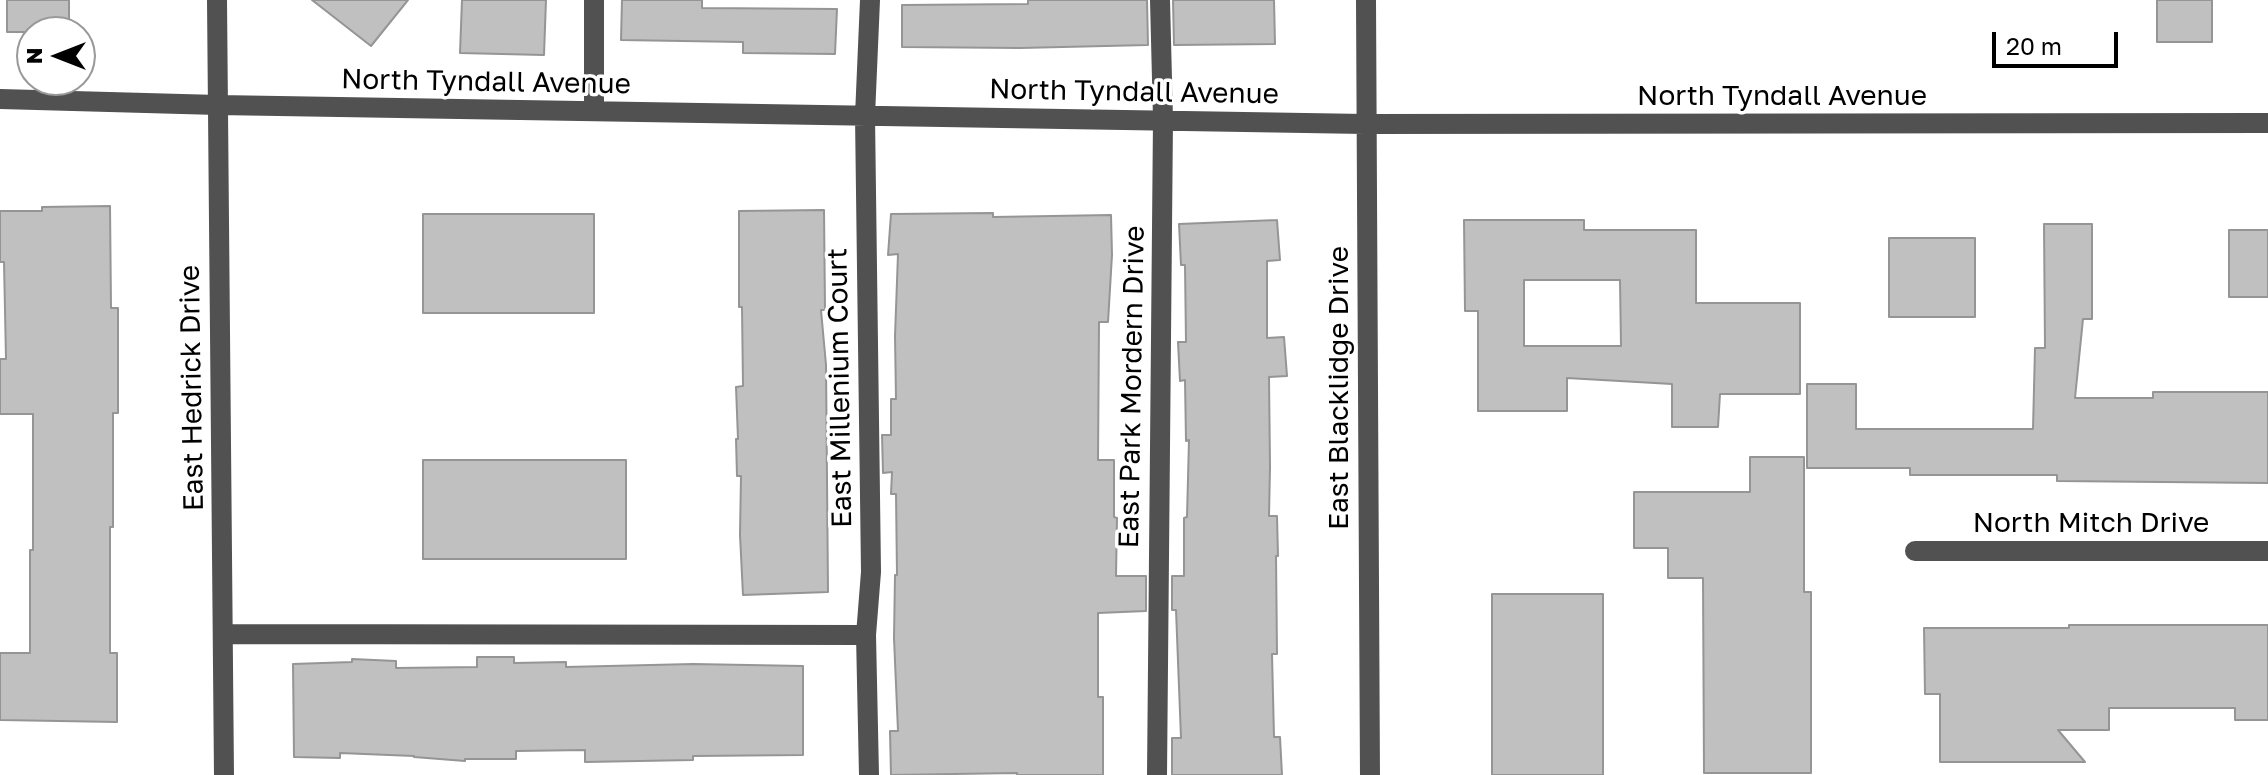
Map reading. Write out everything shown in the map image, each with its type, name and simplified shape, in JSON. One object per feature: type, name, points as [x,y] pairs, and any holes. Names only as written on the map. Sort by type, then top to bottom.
[{"type":"street","name":"East Hedrick Drive","points":[[217,0],[224,775]]},
{"type":"street","points":[[594,0],[594,111]]},
{"type":"street","name":"East Millenium Court","points":[[869,775],[866,635],[871,572],[865,116],[870,0]]},
{"type":"street","name":"East Park Mordern Drive","points":[[1157,775],[1163,119],[1160,0]]},
{"type":"street","name":"East Blacklidge Drive","points":[[1366,0],[1370,775]]},
{"type":"street","name":"North Tyndall Avenue","points":[[0,99],[1365,124],[2268,123]]},
{"type":"street","name":"North Mitch Drive","points":[[1915,551],[2268,551]]},
{"type":"street","points":[[223,634],[866,635]]},
{"type":"building","points":[[7,0],[69,0],[69,16],[16,16],[16,32],[7,32]]},
{"type":"building","points":[[312,0],[408,0],[371,46]]},
{"type":"building","points":[[462,0],[546,0],[544,55],[460,53]]},
{"type":"building","points":[[622,0],[702,0],[702,8],[837,9],[835,54],[743,53],[743,42],[621,40]]},
{"type":"building","points":[[1028,0],[1147,0],[1148,45],[902,47],[902,5],[1028,4]]},
{"type":"building","points":[[1173,0],[1274,0],[1275,44],[1174,45]]},
{"type":"building","points":[[2157,0],[2212,0],[2212,42],[2157,42]]},
{"type":"building","points":[[110,206],[111,308],[118,308],[118,413],[113,413],[113,527],[110,527],[110,653],[117,653],[117,722],[0,720],[0,653],[30,653],[33,414],[0,414],[0,359],[6,359],[0,211]]},
{"type":"building","points":[[824,210],[825,310],[821,310],[826,365],[828,592],[743,595],[741,476],[737,476],[736,439],[736,387],[743,386],[739,211]]},
{"type":"building","points":[[993,213],[993,217],[1111,215],[1108,322],[1099,322],[1098,460],[1114,460],[1116,576],[1146,576],[1146,611],[1098,613],[1098,697],[1103,697],[1103,775],[891,775],[890,731],[898,731],[894,638],[896,494],[891,494],[892,472],[883,473],[882,435],[891,435],[891,399],[896,399],[898,254],[888,255],[891,214]]},
{"type":"building","points":[[423,214],[594,214],[594,313],[423,313]]},
{"type":"building","points":[[1277,220],[1280,260],[1267,261],[1267,338],[1284,337],[1287,376],[1269,377],[1269,516],[1277,516],[1278,556],[1277,654],[1272,654],[1274,737],[1280,737],[1282,775],[1172,775],[1172,738],[1181,738],[1172,576],[1184,576],[1189,440],[1186,441],[1185,380],[1180,381],[1178,342],[1186,342],[1185,265],[1181,265],[1179,224]]},
{"type":"building","points":[[1464,220],[1584,220],[1584,230],[1696,230],[1696,303],[1800,303],[1800,394],[1720,394],[1718,427],[1672,427],[1672,384],[1567,378],[1567,411],[1478,411],[1478,311],[1465,311]],"holes":[[[1524,280],[1620,280],[1621,346],[1524,346]]]},
{"type":"building","points":[[2044,224],[2092,224],[2092,319],[2083,319],[2075,398],[2153,398],[2153,392],[2268,392],[2268,483],[2057,481],[2057,475],[1910,475],[1910,468],[1807,468],[1807,384],[1856,384],[1856,429],[2033,429],[2035,348],[2045,348]]},
{"type":"building","points":[[2229,230],[2268,230],[2268,297],[2229,297]]},
{"type":"building","points":[[1889,238],[1975,238],[1975,317],[1889,317]]},
{"type":"building","points":[[1750,457],[1804,457],[1804,592],[1811,592],[1811,773],[1704,773],[1703,578],[1668,578],[1668,548],[1634,548],[1634,492],[1750,492]]},
{"type":"building","points":[[423,460],[626,460],[626,559],[423,559]]},
{"type":"building","points":[[1492,594],[1603,594],[1603,775],[1492,775]]},
{"type":"building","points":[[2069,625],[2268,625],[2268,720],[2235,720],[2235,708],[2109,708],[2109,730],[2058,730],[2085,762],[1940,762],[1940,694],[1925,694],[1924,628],[2069,628]]},
{"type":"building","points":[[477,657],[514,657],[514,663],[566,662],[566,667],[693,664],[803,666],[803,755],[693,756],[693,760],[585,762],[585,750],[516,751],[516,759],[465,761],[340,753],[340,758],[294,757],[293,664],[352,662],[352,659],[396,661],[396,668],[477,667]]}]
